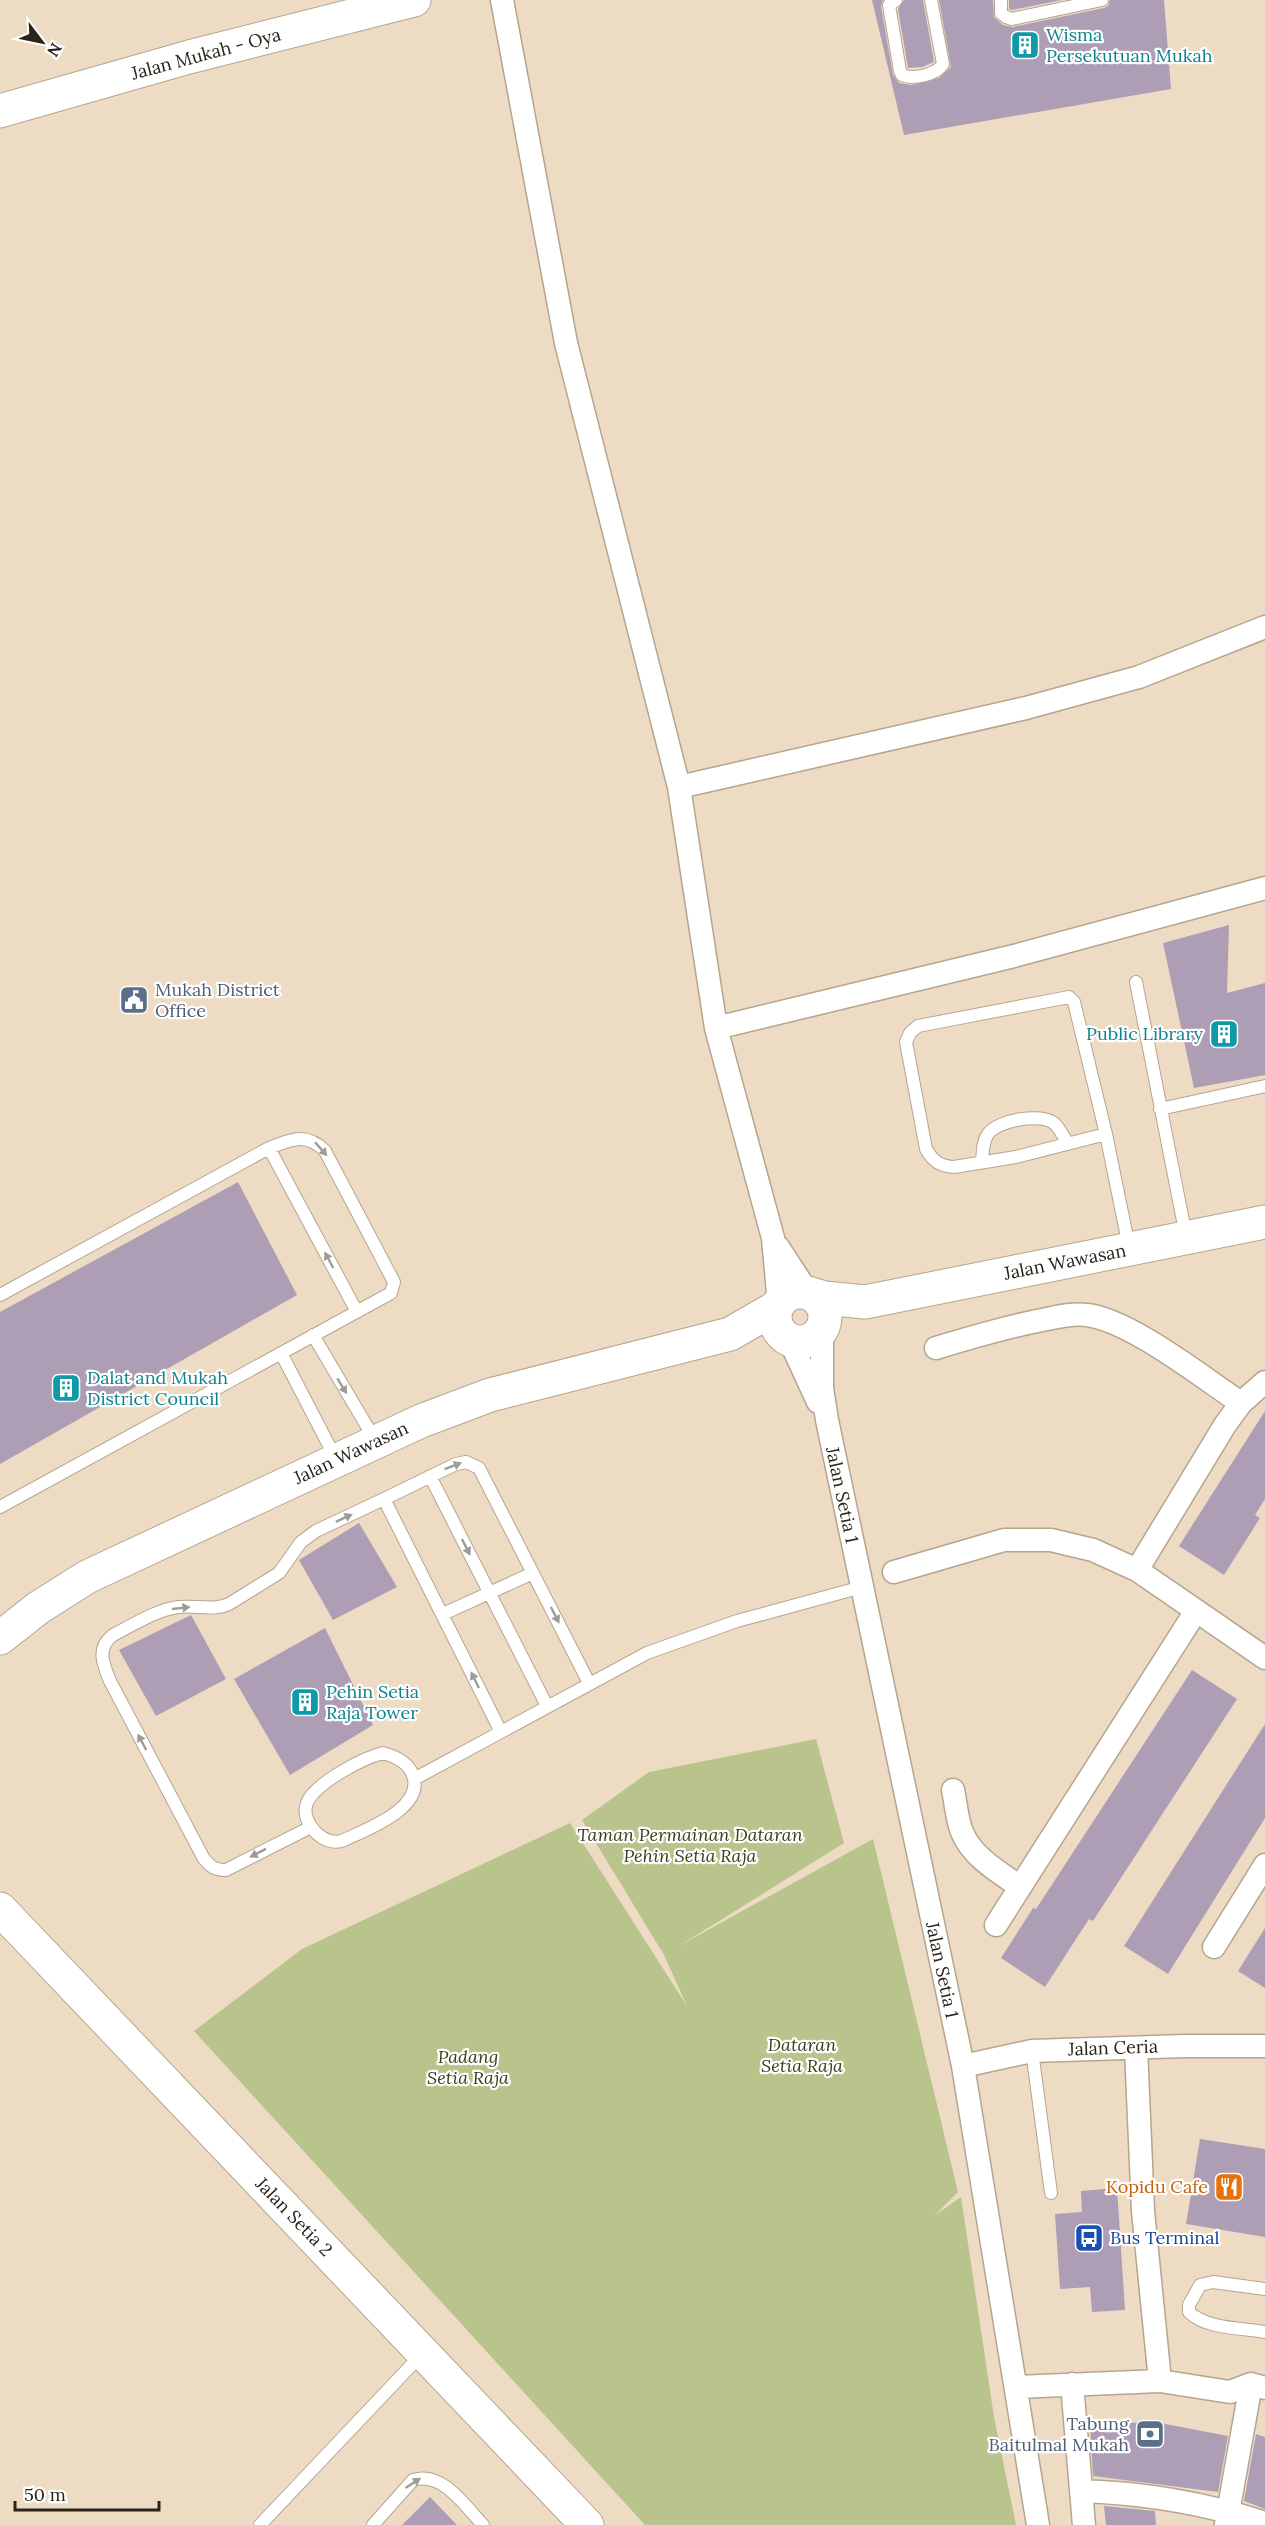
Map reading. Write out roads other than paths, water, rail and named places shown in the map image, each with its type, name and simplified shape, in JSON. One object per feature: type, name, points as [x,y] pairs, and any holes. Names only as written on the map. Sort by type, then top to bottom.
[{"type":"street","name":"Jalan Mukah - Oya","points":[[0,111],[189,57],[414,0]]},
{"type":"street","points":[[502,0],[566,343],[679,787],[716,1028],[788,1301]]},
{"type":"street","points":[[679,787],[1080,694],[1139,677],[1265,627]]},
{"type":"street","points":[[716,1028],[1014,956],[1265,888]]},
{"type":"street","name":"Jalan Wawasan","points":[[0,1638],[38,1608],[87,1577],[421,1421],[490,1395],[730,1334],[788,1301],[825,1298],[865,1302],[1265,1222]]},
{"type":"street","points":[[773,1238],[784,1260],[788,1301],[775,1323],[783,1336],[790,1341],[808,1341],[822,1329],[825,1321],[822,1304],[788,1301]]},
{"type":"street","name":"Jalan Wawasan","points":[[822,1329],[865,1302]]},
{"type":"street","points":[[936,1348],[997,1329],[1068,1315],[1086,1315],[1102,1318],[1128,1329],[1241,1403]]},
{"type":"street","name":"Jalan Setia 1","points":[[822,1329],[822,1379],[826,1420],[963,2066],[1038,2525]]},
{"type":"street","name":"Jalan Wawasan","points":[[730,1334],[790,1341]]},
{"type":"street","name":"Jalan Setia 1","points":[[790,1341],[826,1420]]},
{"type":"street","points":[[1137,1570],[1241,1403],[1265,1382]]},
{"type":"street","points":[[894,1572],[1004,1540],[1023,1538],[1051,1540],[1108,1556],[1137,1570],[1265,1658]]},
{"type":"street","points":[[996,1925],[1196,1611]]},
{"type":"street","points":[[953,1790],[961,1831],[970,1846],[982,1859],[1020,1887]]},
{"type":"street","points":[[1214,1947],[1265,1865]]},
{"type":"street","name":"Jalan Setia 2","points":[[0,1909],[587,2525]]},
{"type":"street","name":"Jalan Ceria","points":[[963,2066],[1032,2051],[1265,2046]]},
{"type":"street","points":[[1136,2048],[1143,2211],[1160,2381]]},
{"type":"street","points":[[1016,2387],[1160,2381],[1230,2392],[1258,2386],[1255,2414],[1227,2518]]},
{"type":"street","points":[[1072,2384],[1084,2525]]},
{"type":"street","points":[[1230,2392],[1255,2414]]},
{"type":"street","points":[[1081,2491],[1151,2496],[1227,2518],[1265,2523]]},
{"type":"lane","points":[[896,0],[888,5],[889,16],[900,71],[905,77],[910,77],[936,72],[943,64],[931,0]]},
{"type":"lane","points":[[1001,0],[1001,13],[1012,18],[1102,0]]},
{"type":"lane","points":[[1136,982],[1186,1238]]},
{"type":"lane","points":[[1106,1134],[982,1162],[944,1166],[933,1161],[926,1149],[906,1042],[910,1033],[918,1026],[1069,997],[1074,1002],[1106,1134],[1129,1249]]},
{"type":"lane","points":[[1160,1109],[1265,1086]]},
{"type":"lane","points":[[982,1162],[983,1146],[989,1132],[1008,1122],[1037,1118],[1049,1120],[1056,1124],[1068,1144]]},
{"type":"lane","points":[[0,1295],[269,1148],[290,1139],[304,1137],[317,1142],[325,1150],[394,1282],[391,1293],[0,1507]]},
{"type":"lane","points":[[269,1148],[357,1312]]},
{"type":"lane","points":[[313,1335],[376,1442]]},
{"type":"lane","points":[[281,1353],[336,1460]]},
{"type":"lane","points":[[311,1827],[226,1870],[218,1870],[211,1866],[204,1859],[110,1682],[103,1664],[102,1650],[105,1641],[169,1609],[190,1606],[220,1607],[229,1604],[279,1572],[301,1542],[316,1531],[456,1464],[466,1462],[479,1468],[589,1683]]},
{"type":"lane","points":[[430,1476],[547,1706]]},
{"type":"lane","points":[[384,1499],[501,1732]]},
{"type":"lane","points":[[442,1614],[533,1573]]},
{"type":"lane","points":[[414,1779],[589,1683],[677,1640],[862,1587]]},
{"type":"lane","points":[[382,1753],[399,1760],[411,1771],[414,1779],[414,1791],[407,1804],[397,1813],[348,1838],[333,1843],[311,1827],[306,1811],[310,1797],[327,1782],[371,1756],[382,1753]]},
{"type":"lane","points":[[1032,2051],[1051,2193]]},
{"type":"lane","points":[[1265,2289],[1213,2282],[1200,2285],[1189,2304],[1189,2312],[1195,2318],[1210,2323],[1265,2332]]},
{"type":"lane","points":[[260,2525],[423,2352]]},
{"type":"lane","points":[[373,2525],[413,2481],[422,2478],[435,2480],[445,2486],[483,2525]]},
{"type":"place","name":"Wisma Persekutuan Mukah","points":[[1025,45]]},
{"type":"place","name":"Mukah District Office","points":[[134,1000]]},
{"type":"place","name":"Public Library","points":[[1224,1034]]},
{"type":"place","name":"Dalat and Mukah District Council","points":[[66,1388]]},
{"type":"place","name":"Pehin Setia Raja Tower","points":[[305,1702]]},
{"type":"place","name":"Kopidu Cafe","points":[[1229,2187]]},
{"type":"place","name":"Bus Terminal","points":[[1089,2238]]},
{"type":"place","name":"Tabung Baitulmal Mukah","points":[[1150,2434]]},
{"type":"park label","name":"Taman Permainan Dataran Pehin Setia Raja","points":[[690,1845]]},
{"type":"park label","name":"Dataran Setia Raja","points":[[802,2055]]},
{"type":"park label","name":"Padang Setia Raja","points":[[468,2067]]}]
